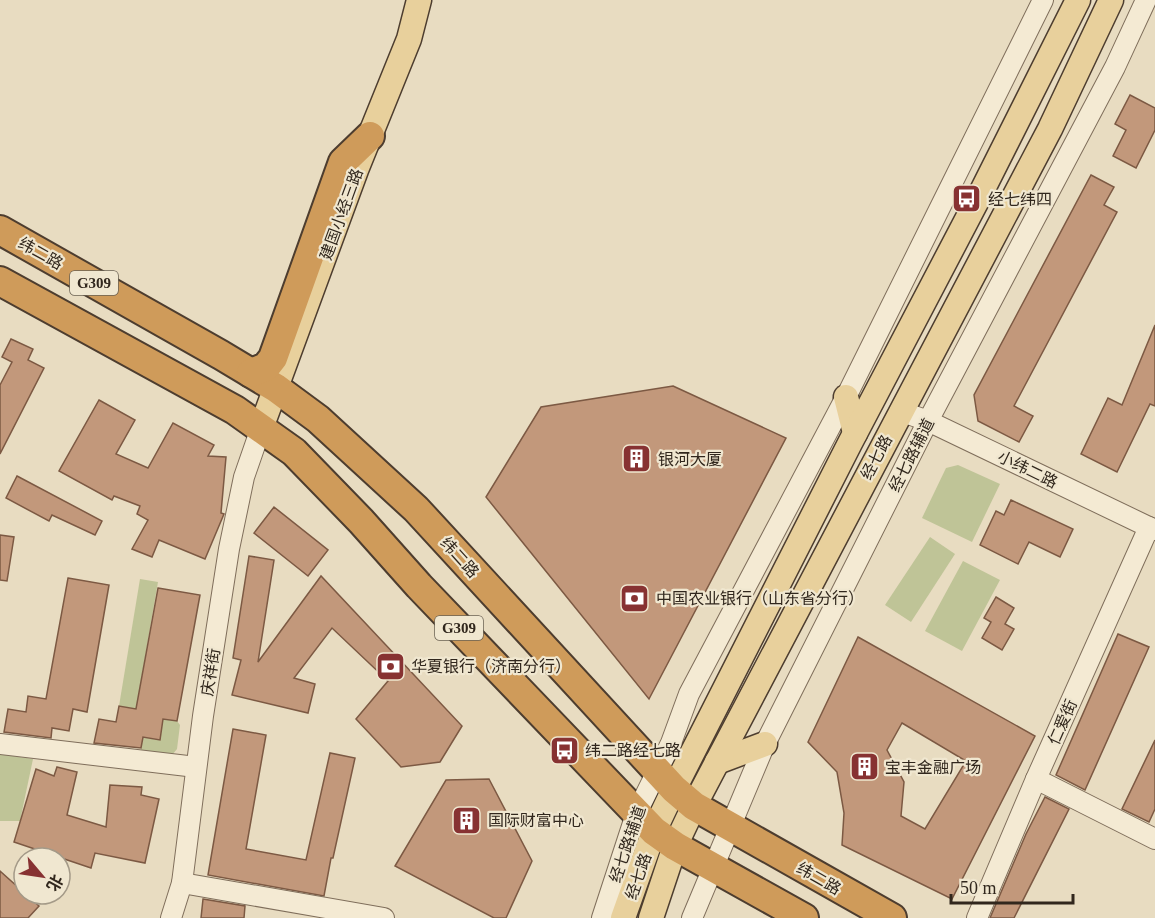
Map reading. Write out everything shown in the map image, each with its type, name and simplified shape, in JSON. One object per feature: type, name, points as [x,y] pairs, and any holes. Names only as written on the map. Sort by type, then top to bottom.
[{"type":"highway","points":[[251,373],[266,367],[273,358],[340,192],[343,162],[369,136]]},
{"type":"highway","name":"纬二路","points":[[0,230],[251,373],[318,419],[416,509],[675,789],[732,827],[892,918]]},
{"type":"highway","name":"G309","points":[[0,281],[235,410],[294,452],[361,521],[419,586],[655,830],[713,867],[804,918]]},
{"type":"main road","points":[[369,136],[409,39],[419,0]]},
{"type":"main road","name":"经七路","points":[[623,918],[655,830],[675,789],[1078,0]]},
{"type":"main road","name":"经七路","points":[[675,789],[717,762],[1050,129],[1111,0]]},
{"type":"main road","name":"建国小经三路","points":[[261,428],[340,192]]},
{"type":"main road","points":[[846,397],[855,433]]},
{"type":"main road","points":[[717,762],[765,744]]},
{"type":"main road","name":"经七路","points":[[651,918],[655,830]]},
{"type":"main road","points":[[610,894],[635,885]]},
{"type":"street","points":[[675,789],[671,743],[689,694],[846,397],[1043,0]]},
{"type":"street","name":"经七路辅道","points":[[692,918],[765,744],[928,422],[1115,67],[1146,0]]},
{"type":"street","name":"小纬二路","points":[[900,411],[928,422],[1152,529]]},
{"type":"street","name":"庆祥街","points":[[171,918],[182,883],[196,767],[229,549],[244,477],[261,428]]},
{"type":"street","name":"仁爱街","points":[[977,918],[1036,779],[1152,529]]},
{"type":"street","points":[[0,744],[196,767]]},
{"type":"street","points":[[1036,779],[1155,839]]},
{"type":"street","name":"经七路辅道","points":[[602,918],[610,894],[655,830]]},
{"type":"street","points":[[182,883],[384,918]]},
{"type":"green space","points":[[958,465],[1000,484],[972,542],[922,518],[946,468]]},
{"type":"green space","points":[[930,537],[955,554],[911,622],[885,605]]},
{"type":"green space","points":[[963,561],[1000,580],[962,651],[925,631]]},
{"type":"green space","points":[[140,579],[158,582],[136,709],[119,706]]},
{"type":"green space","points":[[163,719],[177,721],[180,725],[177,749],[172,755],[140,755],[143,737],[159,740]]},
{"type":"green space","points":[[0,754],[33,759],[20,821],[0,821]]},
{"type":"building","points":[[1130,95],[1155,108],[1155,130],[1136,168],[1113,156],[1126,130],[1115,124]]},
{"type":"building","points":[[1091,175],[1114,187],[1104,205],[1117,212],[1014,406],[1033,416],[1019,442],[978,421],[974,395]]},
{"type":"building","points":[[1155,325],[1155,406],[1150,404],[1117,472],[1081,454],[1108,398],[1122,405]]},
{"type":"building","points":[[11,339],[33,349],[28,360],[44,368],[0,454],[0,385],[12,362],[2,357]]},
{"type":"building","name":"中国农业银行（山东省分行）","points":[[673,386],[786,438],[649,699],[486,497],[541,407]]},
{"type":"building","points":[[99,400],[135,420],[116,454],[148,468],[173,423],[214,445],[208,456],[226,457],[221,513],[224,514],[205,559],[159,540],[152,557],[132,549],[148,520],[137,514],[140,506],[114,496],[112,500],[59,471]]},
{"type":"building","points":[[17,476],[102,521],[95,535],[52,515],[49,521],[6,498]]},
{"type":"building","points":[[1011,500],[1073,529],[1060,557],[1029,542],[1018,564],[980,545],[996,511],[1004,515]]},
{"type":"building","points":[[274,507],[328,550],[308,576],[254,533]]},
{"type":"building","points":[[0,535],[14,537],[7,581],[0,580]]},
{"type":"building","name":"华夏银行（济南分行）","points":[[249,556],[274,560],[258,662],[321,576],[462,726],[440,762],[401,767],[356,719],[388,681],[332,628],[294,678],[315,684],[308,713],[232,695],[241,660],[233,658]]},
{"type":"building","points":[[68,578],[109,585],[87,712],[73,709],[69,731],[52,728],[51,738],[4,732],[8,709],[26,712],[28,696],[46,699]]},
{"type":"building","points":[[158,588],[200,595],[177,721],[163,719],[160,740],[143,737],[141,748],[94,743],[99,719],[116,722],[119,706],[136,709]]},
{"type":"building","points":[[996,597],[1014,608],[1005,624],[1014,629],[1002,650],[982,638],[991,622],[984,618]]},
{"type":"building","points":[[1118,634],[1149,647],[1085,790],[1056,775]]},
{"type":"building","name":"宝丰金融广场","points":[[858,637],[1035,736],[952,899],[842,845],[844,813],[837,772],[808,742]],"holes":[[[902,723],[966,761],[925,829],[901,816],[904,782],[887,750]]]},
{"type":"building","points":[[233,729],[266,735],[246,849],[306,860],[330,753],[355,758],[324,896],[208,875]]},
{"type":"building","points":[[1155,740],[1155,809],[1149,822],[1122,809]]},
{"type":"building","points":[[57,767],[77,772],[67,815],[106,827],[110,785],[142,787],[141,795],[159,799],[145,863],[95,853],[91,868],[72,862],[72,846],[26,846],[14,842],[36,769],[54,776]]},
{"type":"building","name":"国际财富中心","points":[[489,779],[532,861],[506,918],[494,918],[395,866],[446,780]]},
{"type":"building","points":[[1045,797],[1069,809],[1014,918],[990,918],[1026,834]]},
{"type":"building","points":[[0,871],[12,882],[12,906],[39,906],[28,918],[0,918]]},
{"type":"building","points":[[203,899],[245,906],[244,918],[201,918]]},
{"type":"place","name":"经七纬四","points":[[967,199]]},
{"type":"place","name":"银河大厦","points":[[637,459]]},
{"type":"place","name":"中国农业银行（山东省分行）","points":[[635,598]]},
{"type":"place","name":"华夏银行（济南分行）","points":[[390,666]]},
{"type":"place","name":"纬二路经七路","points":[[564,750]]},
{"type":"place","name":"宝丰金融广场","points":[[864,767]]},
{"type":"place","name":"国际财富中心","points":[[467,820]]}]
